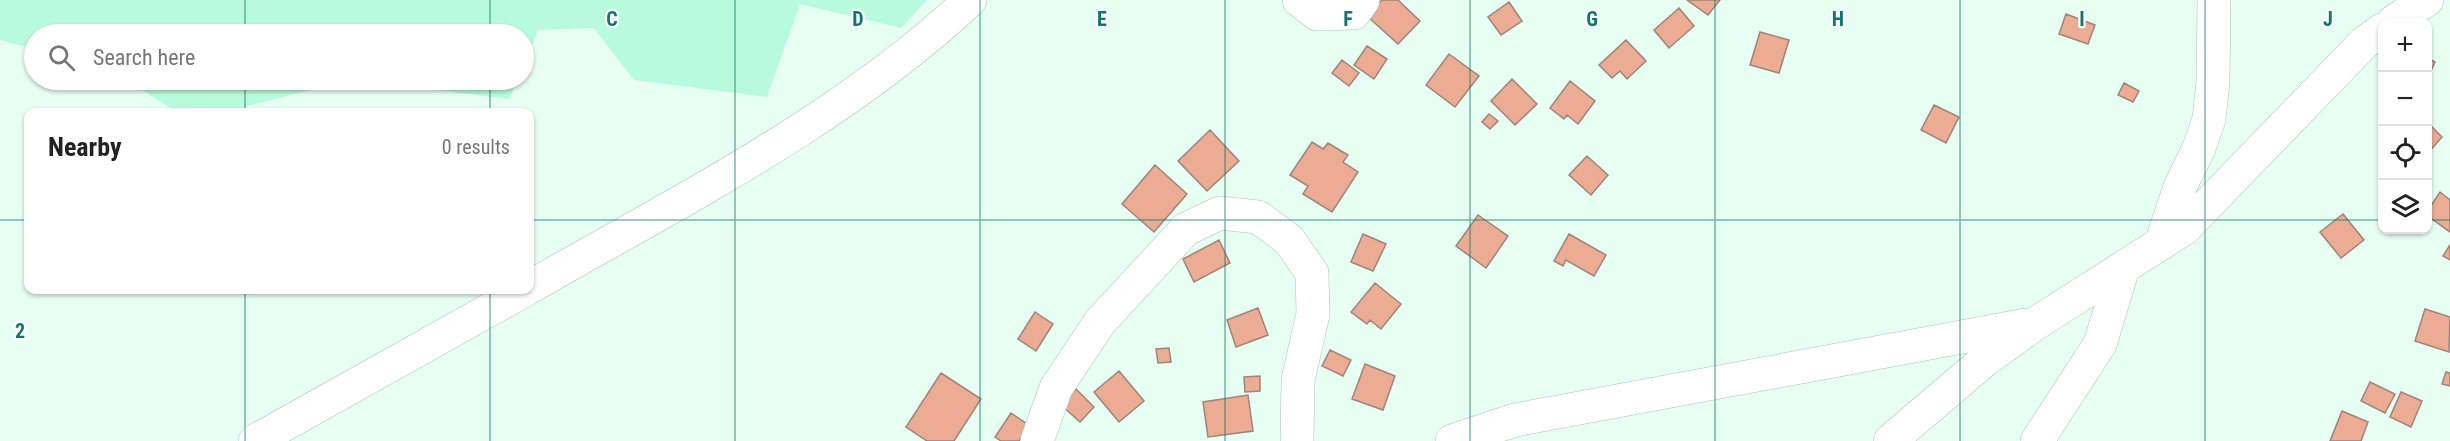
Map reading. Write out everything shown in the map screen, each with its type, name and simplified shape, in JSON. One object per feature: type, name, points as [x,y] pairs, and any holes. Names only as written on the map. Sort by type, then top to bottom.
[{"type":"street","points":[[534,285],[690,195],[844,101],[897,64],[970,0]]},
{"type":"street","points":[[1299,0],[1317,14],[1354,13],[1363,0]]},
{"type":"street","points":[[2161,244],[2180,187],[2199,148],[2209,119],[2213,82],[2214,0]]},
{"type":"street","points":[[2399,18],[2427,0]]},
{"type":"street","points":[[1890,441],[1985,360],[2036,324],[2185,228],[2365,42],[2378,33]]},
{"type":"street","points":[[1037,441],[1056,388],[1100,322],[1186,229],[1220,213],[1258,217],[1289,240],[1312,273],[1313,314],[1298,380],[1297,441]]},
{"type":"street","points":[[2037,441],[2100,344],[2123,268]]},
{"type":"street","points":[[255,441],[518,294]]},
{"type":"street","points":[[1452,441],[1515,420],[2036,324]]},
{"type":"green space","points":[[0,0],[927,0],[901,28],[800,4],[767,97],[634,80],[594,28],[538,30],[534,40],[534,24],[24,24],[24,46],[0,40]]},
{"type":"green space","points":[[142,90],[310,90],[243,108],[171,108]]},
{"type":"green space","points":[[437,90],[513,90],[509,99]]},
{"type":"building","points":[[1382,0],[1398,0],[1420,21],[1398,44],[1367,16]]},
{"type":"building","points":[[1687,0],[1720,0],[1708,15]]},
{"type":"building","points":[[1509,2],[1522,21],[1501,35],[1488,17]]},
{"type":"building","points":[[1679,8],[1694,26],[1669,48],[1654,30]]},
{"type":"building","points":[[2066,14],[2095,25],[2088,44],[2059,34]]},
{"type":"building","points":[[1760,32],[1789,40],[1779,73],[1750,65]]},
{"type":"building","points":[[1626,40],[1646,61],[1627,79],[1620,71],[1612,78],[1599,65]]},
{"type":"building","points":[[1367,46],[1387,59],[1374,79],[1354,65]]},
{"type":"building","points":[[1449,54],[1479,76],[1455,107],[1426,85]]},
{"type":"building","points":[[1342,60],[1359,73],[1349,86],[1332,73]]},
{"type":"building","points":[[1512,79],[1537,104],[1515,125],[1491,101]]},
{"type":"building","points":[[1570,81],[1595,101],[1578,124],[1567,115],[1564,119],[1550,108]]},
{"type":"building","points":[[2124,83],[2139,91],[2133,102],[2118,95]]},
{"type":"building","points":[[1934,105],[1959,117],[1946,143],[1921,130]]},
{"type":"building","points":[[1489,114],[1498,121],[1490,129],[1482,122]]},
{"type":"building","points":[[2432,127],[2442,137],[2432,148]]},
{"type":"building","points":[[1210,130],[1239,161],[1207,191],[1178,161]]},
{"type":"building","points":[[1312,142],[1323,149],[1328,143],[1348,155],[1343,162],[1358,172],[1332,212],[1303,194],[1308,186],[1290,175]]},
{"type":"building","points":[[1587,156],[1608,175],[1591,195],[1569,175]]},
{"type":"building","points":[[1155,165],[1187,194],[1154,232],[1122,204]]},
{"type":"building","points":[[2440,192],[2450,200],[2450,232],[2432,219],[2432,204]]},
{"type":"building","points":[[2343,214],[2364,240],[2341,258],[2320,232]]},
{"type":"building","points":[[1478,215],[1508,236],[1486,268],[1456,246]]},
{"type":"building","points":[[1363,234],[1386,244],[1373,271],[1351,262]]},
{"type":"building","points":[[1569,234],[1606,255],[1594,276],[1566,260],[1563,266],[1554,261]]},
{"type":"building","points":[[1219,240],[1230,263],[1194,282],[1183,259]]},
{"type":"building","points":[[2450,245],[2450,260],[2443,256]]},
{"type":"building","points":[[1375,283],[1401,304],[1381,329],[1370,320],[1367,324],[1351,312]]},
{"type":"building","points":[[1258,308],[1268,335],[1236,347],[1227,320]]},
{"type":"building","points":[[2425,309],[2450,317],[2449,352],[2415,341]]},
{"type":"building","points":[[1035,312],[1053,324],[1036,351],[1018,339]]},
{"type":"building","points":[[1169,348],[1171,362],[1158,363],[1156,349]]},
{"type":"building","points":[[1330,350],[1351,360],[1343,376],[1322,366]]},
{"type":"building","points":[[1365,364],[1395,376],[1383,410],[1352,399]]},
{"type":"building","points":[[1119,371],[1144,401],[1119,422],[1094,392]]},
{"type":"building","points":[[2446,372],[2450,373],[2450,386],[2442,384]]},
{"type":"building","points":[[941,373],[981,399],[954,441],[927,441],[906,427]]},
{"type":"building","points":[[1260,376],[1260,391],[1245,392],[1244,377]]},
{"type":"building","points":[[2370,382],[2395,394],[2385,413],[2361,401]]},
{"type":"building","points":[[1076,389],[1094,407],[1080,422],[1061,405]]},
{"type":"building","points":[[2401,392],[2422,401],[2411,427],[2390,417]]},
{"type":"building","points":[[1248,395],[1253,431],[1208,437],[1203,402]]},
{"type":"building","points":[[2342,411],[2368,422],[2361,441],[2330,441]]},
{"type":"building","points":[[1011,413],[1030,426],[1019,441],[1001,441],[995,437]]}]
